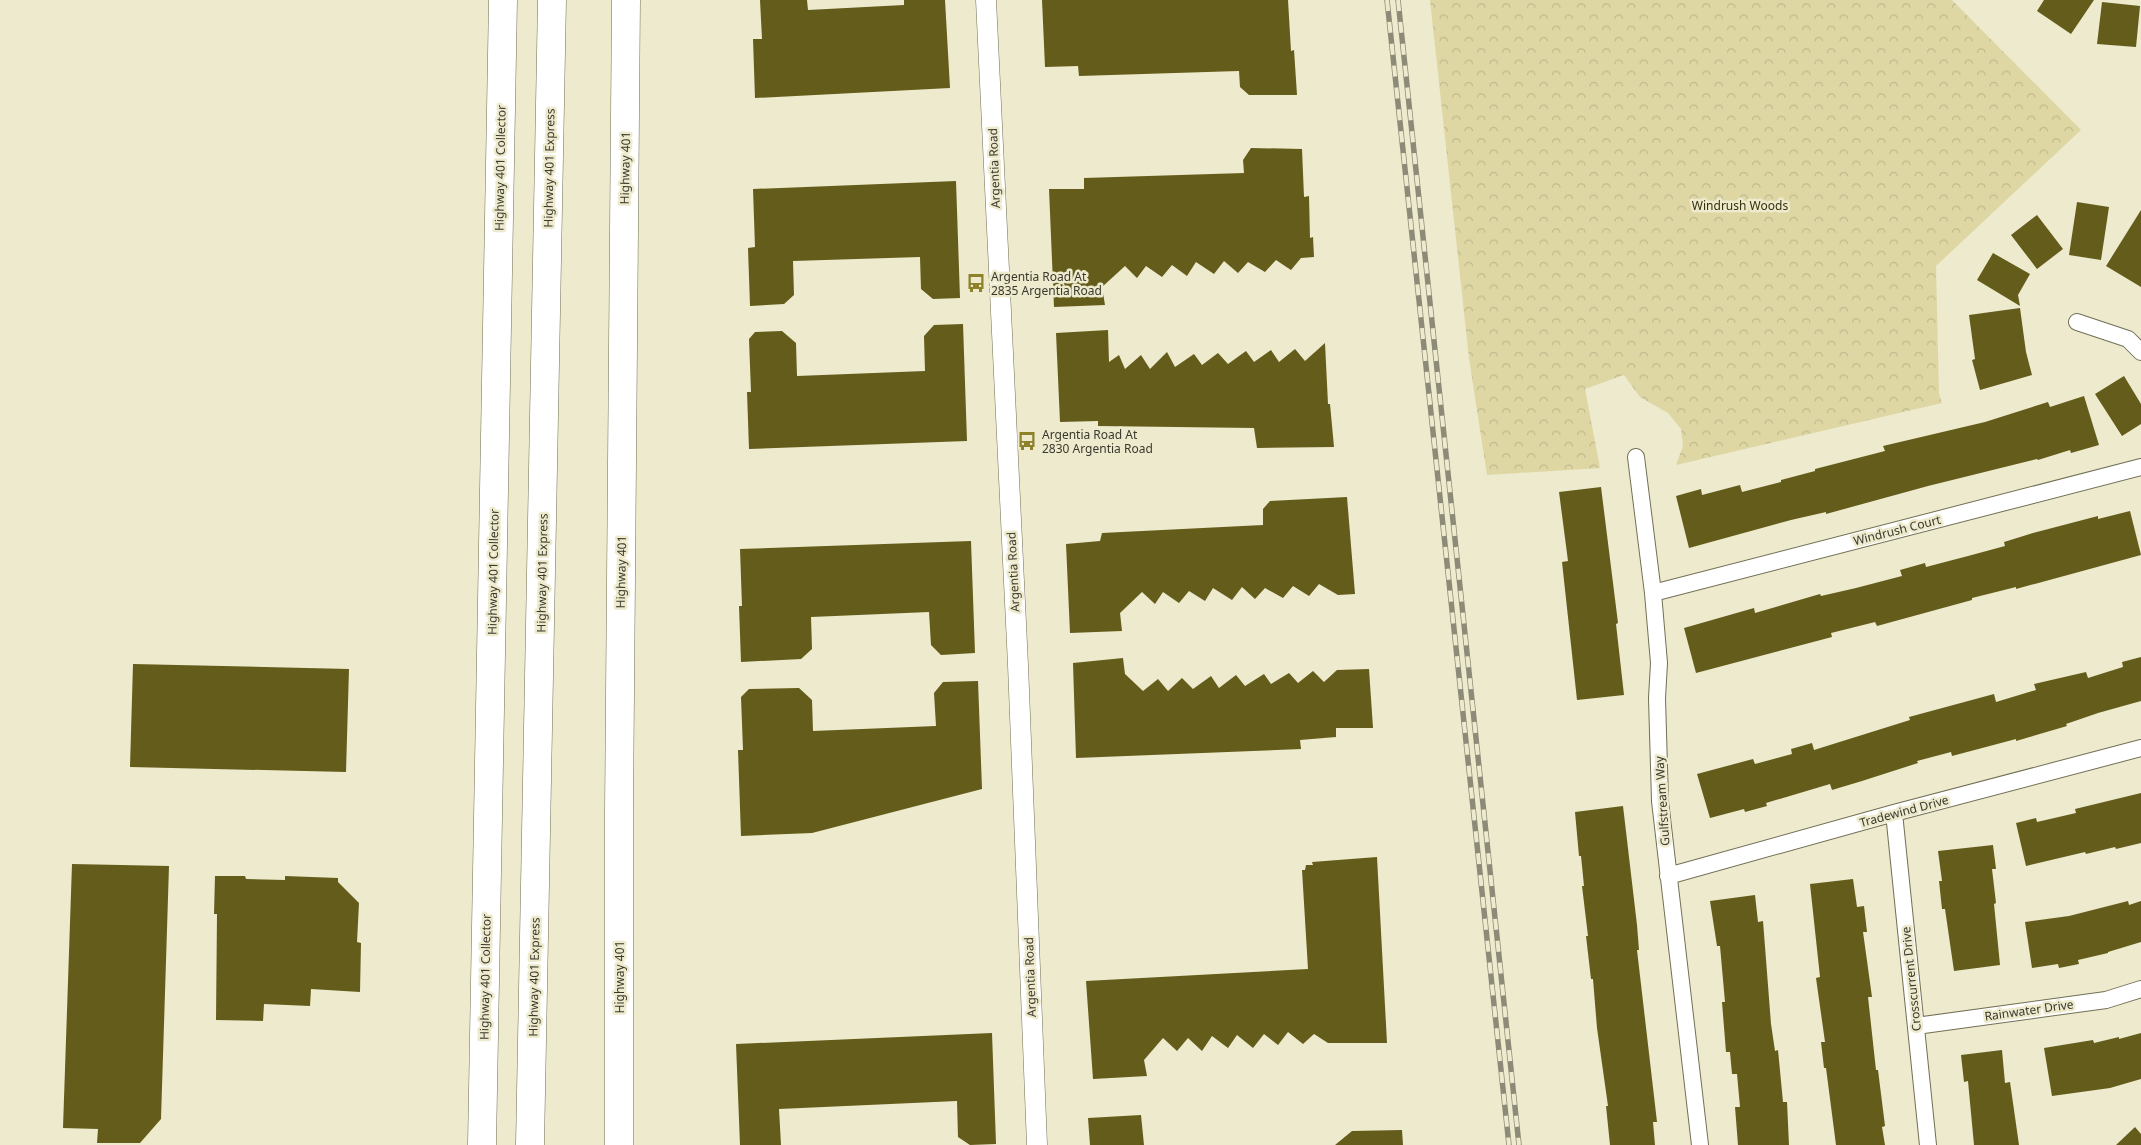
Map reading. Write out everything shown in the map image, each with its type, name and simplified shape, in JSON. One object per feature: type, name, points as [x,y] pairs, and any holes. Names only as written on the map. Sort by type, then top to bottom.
[{"type":"highway","name":"Highway 401 Collector","points":[[482,1145],[503,0]]},
{"type":"highway","name":"Highway 401 Express","points":[[530,1145],[552,0]]},
{"type":"highway","name":"Highway 401","points":[[619,1145],[619,802],[626,0]]},
{"type":"street","name":"Argentia Road","points":[[986,0],[1018,665],[1037,1145]]},
{"type":"street","points":[[2077,322],[2128,339],[2141,352]]},
{"type":"street","name":"Gulfstream Way","points":[[1636,457],[1653,593],[1659,663],[1657,698],[1660,801],[1700,1145]]},
{"type":"street","name":"Windrush Court","points":[[1653,593],[2141,467]]},
{"type":"street","name":"Tradewind Drive","points":[[1668,876],[1894,813],[2141,748]]},
{"type":"street","name":"Crosscurrent Drive","points":[[1894,813],[1928,1145]]},
{"type":"street","name":"Rainwater Drive","points":[[1916,1026],[2106,1000],[2141,989]]},
{"type":"green space","name":"Windrush Woods","points":[[1430,0],[1952,0],[2081,130],[1936,266],[1939,394],[1942,403],[1676,465],[1683,446],[1681,429],[1668,413],[1640,397],[1624,375],[1585,389],[1600,468],[1487,475],[1469,358]]},
{"type":"building","points":[[760,0],[807,0],[808,10],[904,5],[904,0],[945,0],[950,88],[755,98],[753,39],[762,39]]},
{"type":"building","points":[[1042,0],[1288,0],[1291,51],[1294,50],[1297,95],[1249,95],[1240,87],[1239,71],[1079,76],[1078,66],[1045,67]]},
{"type":"building","points":[[2044,0],[2094,0],[2071,34],[2037,11]]},
{"type":"building","points":[[2102,2],[2140,6],[2136,47],[2097,44]]},
{"type":"building","points":[[1251,148],[1302,149],[1304,197],[1309,196],[1310,238],[1313,237],[1314,257],[1301,258],[1291,270],[1276,260],[1265,272],[1248,262],[1238,273],[1224,261],[1214,274],[1196,262],[1187,276],[1172,265],[1162,277],[1146,266],[1137,278],[1125,266],[1102,287],[1105,305],[1054,307],[1049,189],[1084,189],[1084,178],[1244,173],[1243,160]]},
{"type":"building","points":[[956,181],[960,298],[933,299],[921,289],[920,257],[793,261],[794,295],[784,304],[750,306],[748,248],[755,247],[753,189]]},
{"type":"building","points":[[2077,202],[2109,207],[2101,260],[2069,255]]},
{"type":"building","points":[[2141,210],[2141,287],[2106,266]]},
{"type":"building","points":[[2037,215],[2063,249],[2037,269],[2011,235]]},
{"type":"building","points":[[1993,253],[2030,274],[2018,295],[2020,306],[1977,280]]},
{"type":"building","points":[[2020,308],[2026,352],[2032,375],[1980,390],[1972,360],[1975,359],[1969,315]]},
{"type":"building","points":[[963,324],[967,441],[749,449],[747,392],[751,392],[749,339],[755,332],[782,331],[796,343],[797,376],[925,371],[924,336],[934,325]]},
{"type":"building","points":[[1108,330],[1109,362],[1119,355],[1125,369],[1141,355],[1150,369],[1167,352],[1175,367],[1194,354],[1202,365],[1218,353],[1228,364],[1246,351],[1254,362],[1271,350],[1279,362],[1295,349],[1305,361],[1325,343],[1328,404],[1330,404],[1334,447],[1257,448],[1254,428],[1098,426],[1098,421],[1060,422],[1056,333]]},
{"type":"building","points":[[2124,376],[2141,404],[2141,424],[2122,436],[2095,394]]},
{"type":"building","points":[[2084,396],[2099,445],[2071,453],[2070,450],[2038,460],[1928,486],[1826,514],[1826,512],[1791,520],[1689,548],[1676,496],[1701,489],[1702,495],[1740,485],[1742,492],[1781,482],[1781,480],[1815,471],[1815,469],[1885,451],[1883,446],[1985,422],[2048,402],[2050,407]]},
{"type":"building","points":[[1601,487],[1618,623],[1616,624],[1624,695],[1577,700],[1562,562],[1568,561],[1559,492]]},
{"type":"building","points":[[1347,497],[1355,594],[1338,595],[1319,584],[1309,596],[1293,586],[1283,598],[1265,588],[1255,599],[1242,587],[1232,600],[1213,588],[1205,601],[1189,591],[1179,603],[1163,592],[1155,604],[1142,592],[1120,613],[1122,631],[1070,633],[1066,544],[1100,541],[1102,533],[1263,525],[1263,509],[1270,501]]},
{"type":"building","points":[[2130,511],[2141,555],[2016,589],[2016,587],[1972,598],[1972,600],[1877,626],[1875,622],[1831,633],[1832,637],[1696,673],[1684,628],[1754,608],[1755,613],[1820,594],[1821,596],[1902,576],[1900,570],[1925,563],[1926,567],[2005,546],[2004,542],[2033,533],[2098,516],[2098,519]]},
{"type":"building","points":[[971,541],[975,653],[941,655],[931,645],[929,612],[811,617],[812,649],[801,659],[741,662],[739,606],[742,606],[740,549]]},
{"type":"building","points":[[2141,657],[2141,701],[2098,713],[2066,724],[2067,726],[2016,741],[2016,739],[1952,756],[1951,752],[1917,761],[1918,763],[1832,790],[1830,784],[1766,803],[1767,806],[1745,812],[1744,809],[1710,818],[1697,774],[1753,759],[1755,764],[1792,754],[1791,749],[1812,743],[1814,750],[1910,720],[1909,717],[1994,694],[1996,702],[2036,690],[2034,684],[2086,672],[2088,678],[2123,667],[2122,662]]},
{"type":"building","points":[[1123,658],[1125,674],[1143,691],[1158,679],[1168,691],[1182,678],[1193,689],[1211,676],[1219,688],[1236,675],[1245,686],[1264,674],[1271,684],[1289,673],[1298,683],[1313,671],[1324,682],[1337,670],[1369,669],[1373,728],[1336,728],[1336,737],[1300,740],[1301,749],[1076,758],[1073,663]]},
{"type":"building","points":[[133,664],[349,669],[346,772],[130,767]]},
{"type":"building","points":[[978,681],[982,789],[812,833],[741,836],[738,750],[743,750],[741,697],[749,689],[799,688],[812,700],[813,731],[936,726],[934,693],[943,682]]},
{"type":"building","points":[[2141,793],[2141,843],[2086,854],[2085,852],[2026,866],[2016,823],[2036,818],[2037,822],[2076,813],[2075,809]]},
{"type":"building","points":[[1623,806],[1657,1122],[1653,1122],[1655,1145],[1610,1145],[1606,1106],[1608,1106],[1586,936],[1588,936],[1582,886],[1584,886],[1575,812]]},
{"type":"building","points":[[1993,845],[1996,869],[1992,869],[1996,903],[1994,904],[2000,965],[1954,971],[1945,909],[1942,909],[1939,881],[1942,881],[1938,851]]},
{"type":"building","points":[[1377,857],[1387,1043],[1328,1043],[1314,1034],[1303,1044],[1288,1032],[1278,1045],[1264,1034],[1253,1048],[1237,1035],[1228,1048],[1212,1036],[1202,1051],[1188,1038],[1177,1051],[1163,1038],[1144,1060],[1147,1076],[1093,1079],[1086,981],[1308,969],[1302,870],[1305,870],[1306,865],[1313,865],[1312,862]]},
{"type":"building","points":[[72,864],[169,866],[161,1119],[140,1143],[97,1143],[98,1129],[63,1128]]},
{"type":"building","points":[[215,876],[245,876],[246,879],[285,880],[285,876],[338,878],[338,882],[359,903],[357,942],[361,943],[360,992],[311,989],[310,1006],[264,1004],[263,1021],[216,1020],[217,914],[214,914]]},
{"type":"building","points":[[1853,879],[1857,907],[1864,906],[1867,932],[1863,932],[1872,997],[1868,997],[1876,1070],[1878,1070],[1885,1126],[1882,1127],[1885,1145],[1836,1145],[1826,1068],[1824,1068],[1821,1042],[1825,1042],[1816,978],[1820,977],[1810,884]]},
{"type":"building","points":[[1755,895],[1758,922],[1763,921],[1771,1024],[1775,1051],[1778,1050],[1783,1102],[1787,1102],[1789,1145],[1738,1145],[1735,1107],[1740,1107],[1737,1074],[1732,1074],[1730,1052],[1726,1052],[1722,1002],[1725,1002],[1720,946],[1717,946],[1710,901]]},
{"type":"building","points":[[2128,901],[2129,905],[2141,901],[2141,942],[2108,953],[2078,960],[2079,964],[2059,968],[2058,964],[2032,968],[2025,922],[2069,916]]},
{"type":"building","points":[[992,1033],[996,1144],[970,1145],[958,1137],[957,1101],[779,1109],[781,1145],[740,1145],[736,1044]]},
{"type":"building","points":[[2141,1033],[2141,1079],[2110,1088],[2052,1096],[2044,1048],[2093,1040],[2094,1043]]},
{"type":"building","points":[[2002,1050],[2005,1083],[2010,1082],[2019,1145],[1974,1145],[1968,1081],[1964,1082],[1961,1055]]},
{"type":"building","points":[[1141,1115],[1144,1145],[1090,1145],[1088,1118]]},
{"type":"building","points":[[2135,1127],[2141,1134],[2141,1145],[2116,1145]]},
{"type":"building","points":[[1402,1130],[1403,1145],[1335,1145],[1352,1131]]},
{"type":"railway","points":[[1387,0],[1509,1145]]},
{"type":"railway","points":[[1398,0],[1519,1145]]},
{"type":"place","name":"Argentia Road At 2835 Argentia Road","points":[[976,283]]},
{"type":"place","name":"Argentia Road At 2830 Argentia Road","points":[[1027,441]]}]
